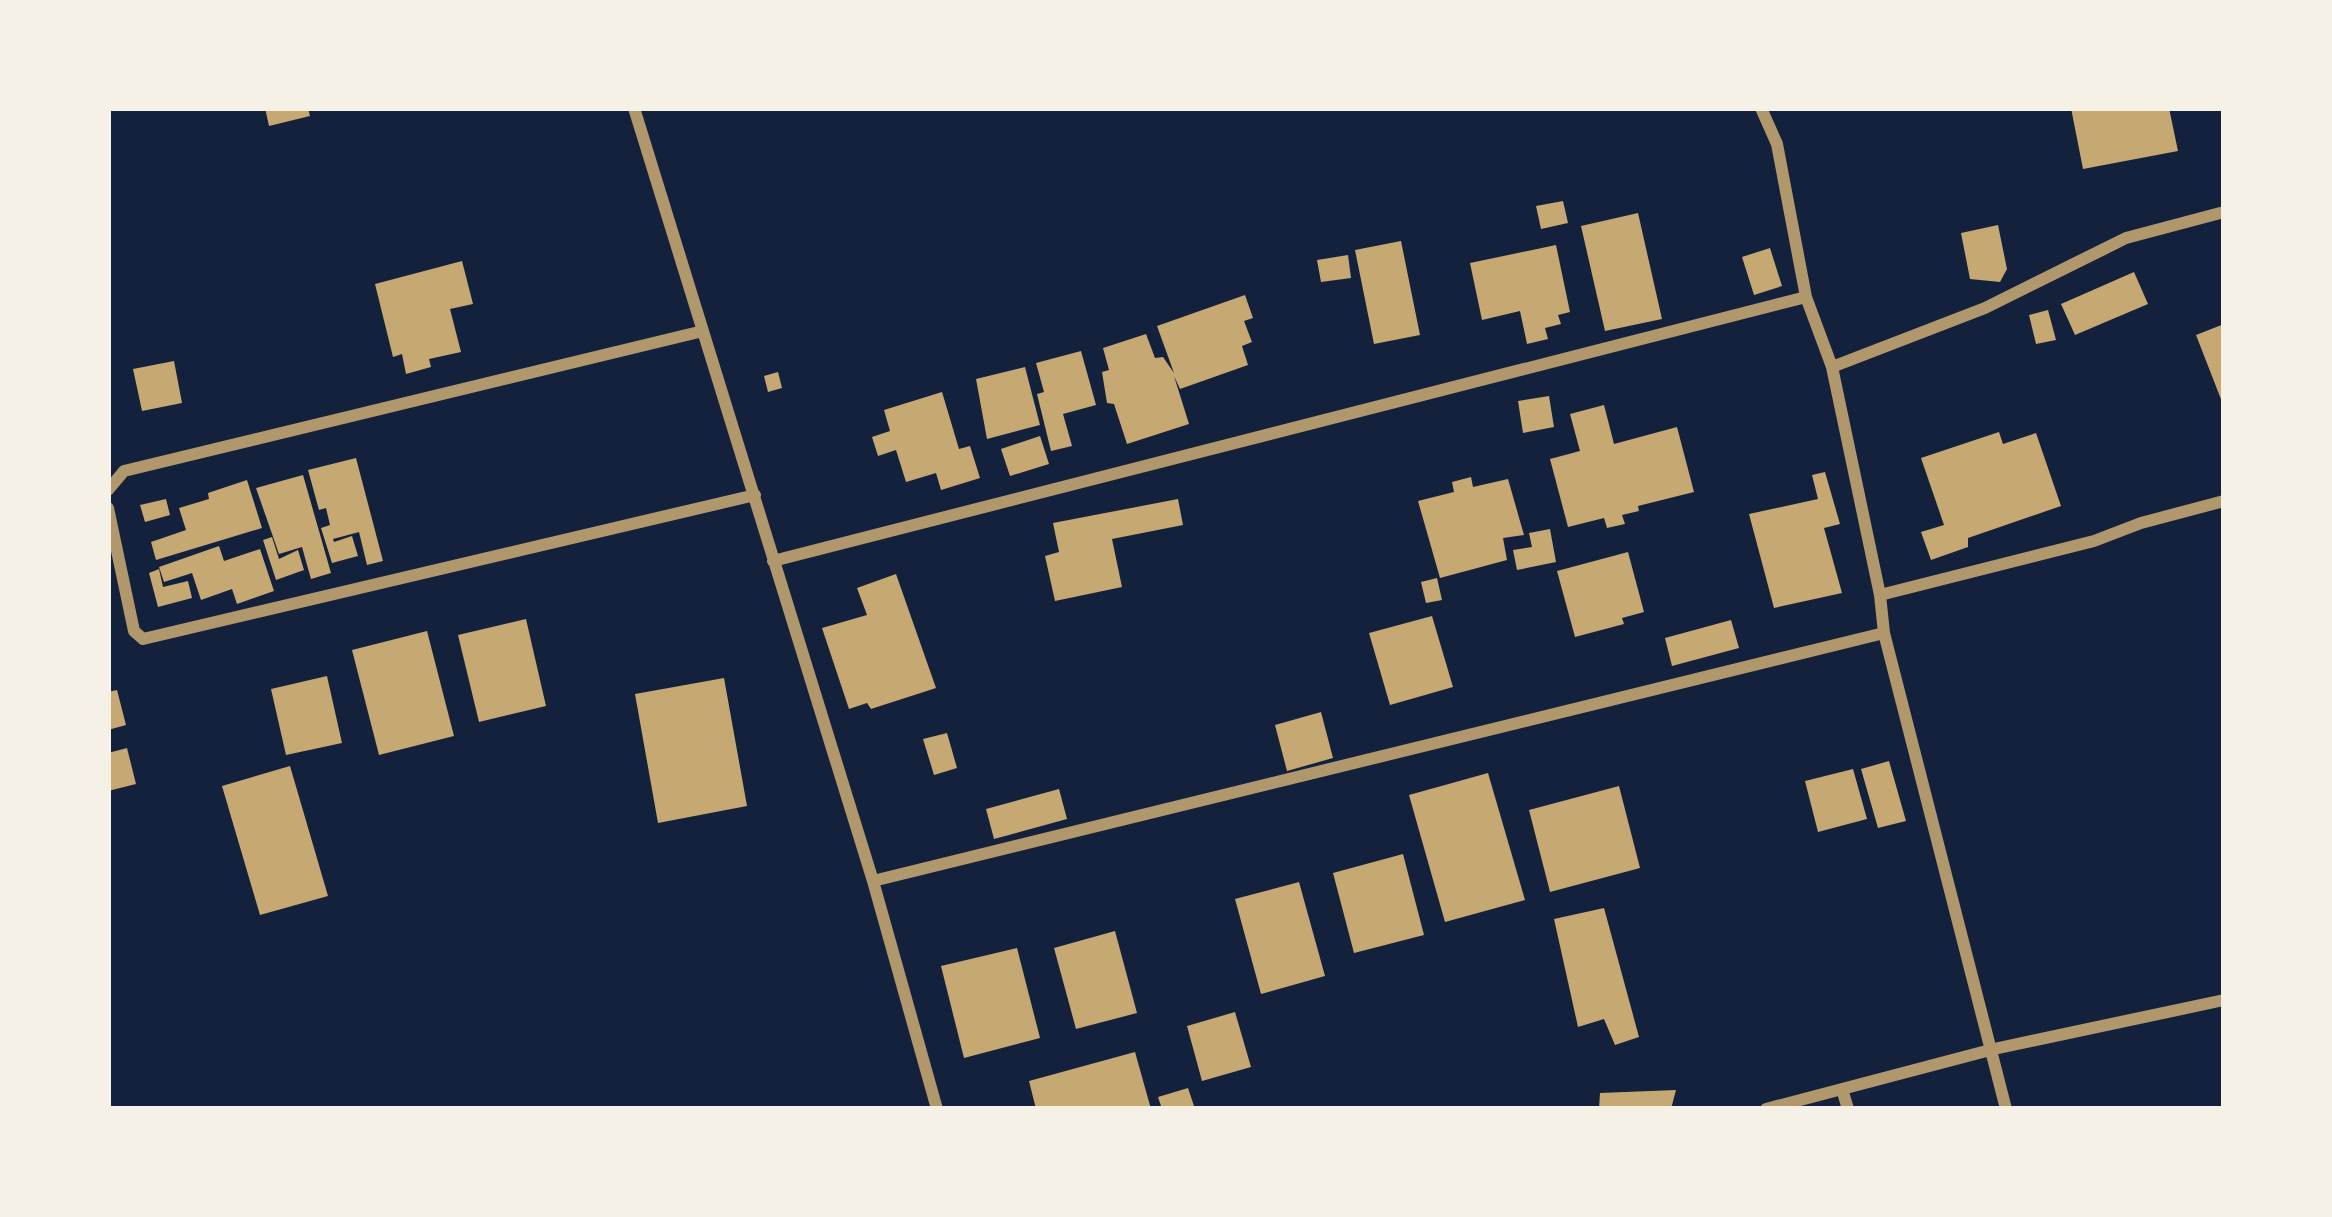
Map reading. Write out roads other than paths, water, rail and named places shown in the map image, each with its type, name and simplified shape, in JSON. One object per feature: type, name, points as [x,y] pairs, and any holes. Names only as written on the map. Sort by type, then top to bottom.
[{"type":"street","points":[[634,108],[873,881],[937,1109]]},
{"type":"street","points":[[1761,108],[1778,144],[1806,297],[1832,367],[1884,633],[2006,1109]]},
{"type":"street","points":[[1832,367],[1985,308],[2126,238],[2224,212]]},
{"type":"street","points":[[773,561],[1806,297]]},
{"type":"street","points":[[108,490],[124,471],[703,332]]},
{"type":"street","points":[[108,508],[134,632],[143,639],[754,495]]},
{"type":"street","points":[[1880,595],[2094,542],[2141,523],[2224,501]]},
{"type":"street","points":[[873,881],[1884,633]]},
{"type":"street","points":[[1766,1109],[1994,1049],[2224,1000]]},
{"type":"street","points":[[1842,1089],[1847,1109]]}]
